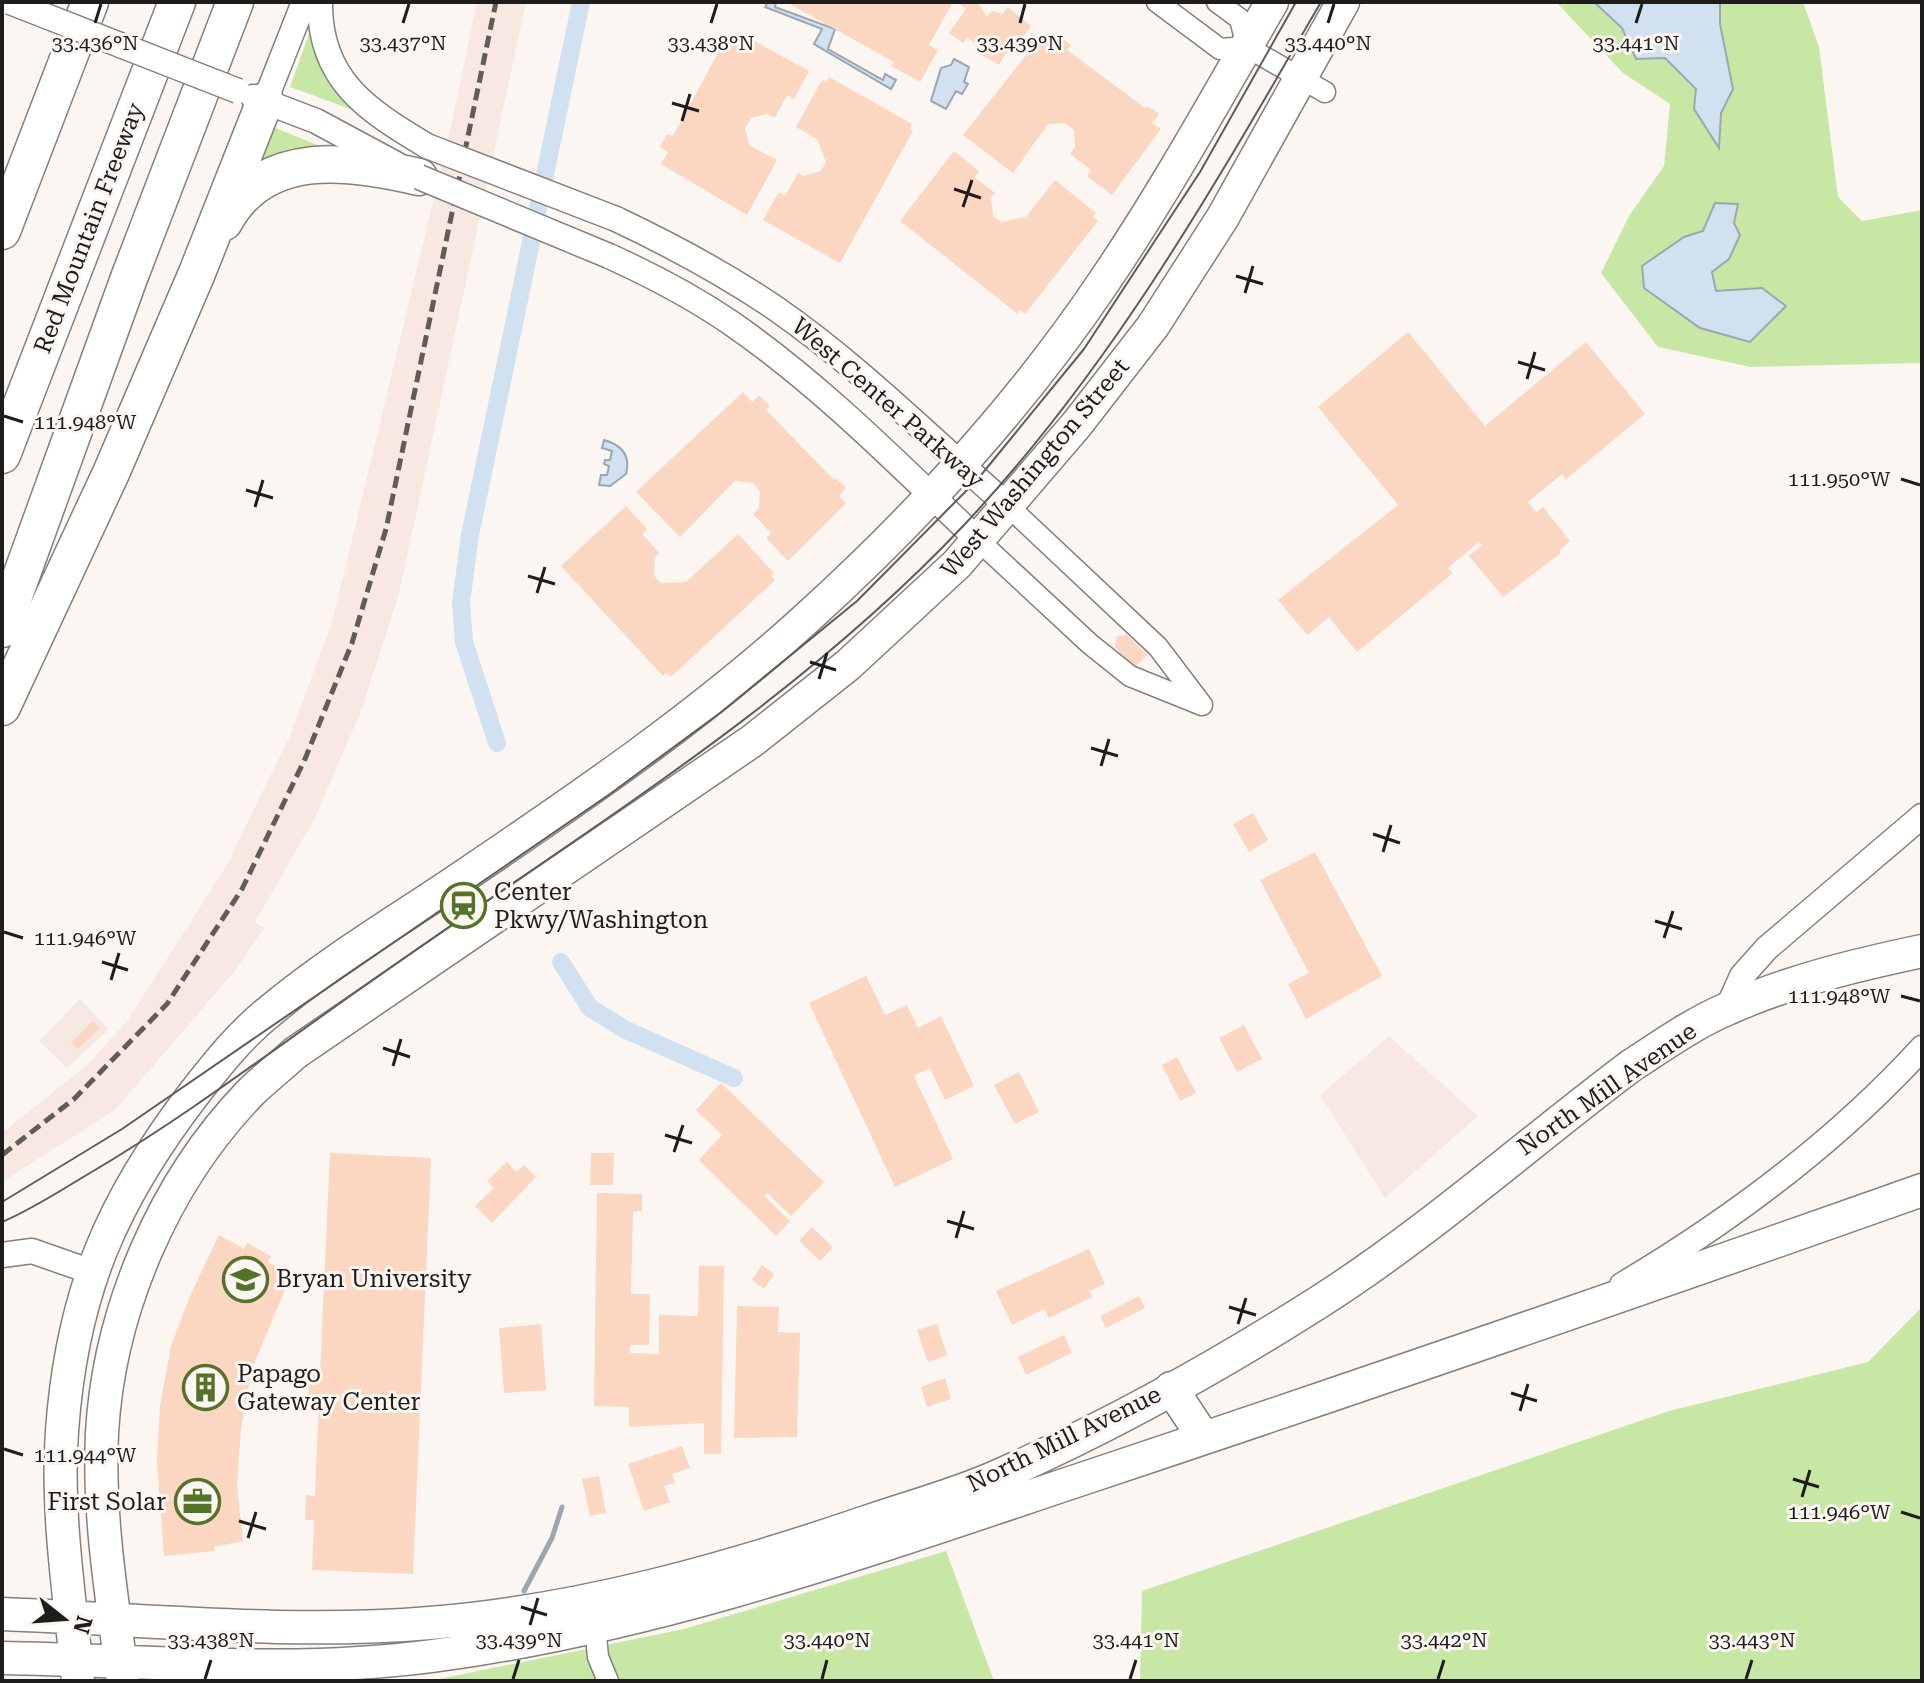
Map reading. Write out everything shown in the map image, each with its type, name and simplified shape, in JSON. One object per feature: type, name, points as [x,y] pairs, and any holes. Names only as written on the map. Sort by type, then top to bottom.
[{"type":"highway","points":[[2,231],[90,2]]},
{"type":"highway","name":"Red Mountain Freeway","points":[[2,455],[177,2]]},
{"type":"highway","points":[[2,629],[129,278],[235,2]]},
{"type":"highway","points":[[197,273],[251,96]]},
{"type":"highway","points":[[2,707],[111,473],[197,273],[228,215],[245,195],[275,175],[307,165],[423,162]]},
{"type":"main road","points":[[77,1670],[62,1518],[62,1432],[70,1365],[92,1272],[114,1213],[147,1157],[240,1037],[335,962],[704,708],[810,616],[930,495],[1023,390],[1100,289],[1153,209],[1272,2]]},
{"type":"main road","name":"West Washington Street","points":[[122,1672],[114,1622],[102,1478],[102,1431],[115,1350],[149,1245],[176,1194],[226,1121],[250,1093],[320,1035],[752,741],[808,698],[898,619],[978,540],[1153,326],[1313,85],[1343,2]]},
{"type":"main road","name":"North Mill Avenue","points":[[2,1658],[77,1670],[122,1672],[371,1662],[441,1655],[594,1613],[994,1478],[1116,1420],[1321,1301],[1632,1065],[1727,1009],[1809,979],[1922,951]]},
{"type":"main road","name":"North Mill Avenue","points":[[2,1614],[114,1622],[302,1626],[426,1624],[594,1613],[723,1597],[1576,1312],[1922,1190]]},
{"type":"main road","points":[[1171,1388],[1204,1438]]},
{"type":"street","name":"West Center Parkway","points":[[10,2],[423,162],[616,219],[680,250],[776,308],[867,380],[1008,506],[1158,647],[1202,705],[1130,676],[817,391],[753,339],[681,292],[423,162]]},
{"type":"street","points":[[251,96],[304,2]]},
{"type":"street","points":[[320,2],[327,50],[348,88],[423,162]]},
{"type":"street","points":[[1157,2],[1220,49],[1247,47],[1313,85]]},
{"type":"street","points":[[1217,2],[1240,19],[1247,47]]},
{"type":"street","points":[[1727,1009],[1742,976],[1767,948],[1922,816]]},
{"type":"street","points":[[1576,1312],[1689,1244],[1768,1188],[1860,1110],[1922,1048]]},
{"type":"street","points":[[2,1255],[32,1251],[92,1272]]},
{"type":"street","points":[[594,1613],[598,1657],[608,1681]]},
{"type":"shaded area","points":[[477,2],[526,2],[399,594],[361,711],[315,818],[255,922],[264,928],[234,972],[115,1110],[2,1182],[2,1133],[87,1065],[127,1021],[225,868],[290,736],[333,619],[449,135]]},
{"type":"shaded area","points":[[80,999],[109,1029],[67,1068],[39,1041]]},
{"type":"shaded area","points":[[1389,1036],[1478,1116],[1385,1198],[1320,1095]]},
{"type":"green space","points":[[1556,2],[1594,2],[1622,28],[1627,38],[1665,58],[1696,90],[1719,147],[1721,113],[1733,89],[1720,24],[1720,2],[1803,2],[1819,47],[1838,197],[1862,221],[1922,210],[1922,363],[1751,367],[1658,347],[1601,273],[1629,216],[1664,166],[1670,104],[1623,73]],"holes":[[[1738,204],[1729,259],[1712,272],[1716,291],[1762,288],[1673,306],[1644,288],[1643,266],[1684,237],[1703,231]]]},
{"type":"green space","points":[[309,34],[313,34],[331,83],[353,110],[290,87]]},
{"type":"green space","points":[[273,127],[332,151],[253,173]]},
{"type":"green space","points":[[1922,1307],[1922,1681],[1140,1681],[1142,1591],[1669,1411],[1868,1362]]},
{"type":"green space","points":[[946,1551],[994,1681],[430,1681],[684,1629]]},
{"type":"water","points":[[768,2],[776,2],[775,7],[835,29],[828,49],[883,80],[885,74],[896,80],[891,89],[814,44],[822,29],[765,7]]},
{"type":"water","points":[[1594,2],[1720,2],[1720,24],[1733,89],[1721,113],[1719,148],[1694,109],[1696,89],[1665,58],[1636,59],[1622,28]]},
{"type":"water","points":[[954,59],[969,67],[964,82],[968,84],[962,94],[956,91],[946,109],[931,101],[941,68],[951,65]]},
{"type":"water","points":[[1715,203],[1738,204],[1734,223],[1740,235],[1729,259],[1712,272],[1716,291],[1762,288],[1786,306],[1750,342],[1700,328],[1644,288],[1642,266],[1684,237],[1703,231]]},
{"type":"water","points":[[604,440],[620,448],[627,461],[626,474],[610,486],[599,485],[601,475],[607,475],[609,466],[604,464],[605,460],[610,460],[612,451],[602,448]]},
{"type":"building","points":[[786,2],[953,2],[929,45],[938,50],[920,82],[891,66],[894,62]]},
{"type":"building","points":[[977,2],[987,16],[993,11],[1002,14],[1008,7],[1031,26],[1011,55],[1006,53],[999,65],[973,50],[977,44],[967,38],[963,43],[949,33],[966,9],[961,5]]},
{"type":"building","points":[[738,32],[809,71],[794,99],[787,95],[775,118],[767,114],[751,118],[745,128],[749,145],[777,160],[747,215],[661,164],[668,152],[660,147],[667,134],[673,136],[719,51],[716,49],[723,36],[732,41]]},
{"type":"building","points":[[1042,35],[1052,43],[1059,36],[1071,45],[1067,50],[1145,108],[1147,106],[1159,114],[1152,123],[1161,129],[1112,195],[1087,176],[1091,170],[1070,154],[1075,147],[1074,130],[1065,123],[1048,124],[1013,173],[963,135]]},
{"type":"building","points":[[829,77],[912,124],[910,129],[913,131],[840,263],[763,220],[779,192],[785,196],[798,173],[803,176],[821,171],[826,162],[817,139],[796,127],[822,80],[826,82]]},
{"type":"building","points":[[954,151],[979,171],[974,177],[995,193],[991,197],[993,216],[1001,222],[1026,217],[1055,180],[1096,213],[1093,217],[1098,221],[1025,314],[1020,310],[1018,314],[900,221]]},
{"type":"building","points":[[1408,332],[1485,426],[1586,342],[1645,414],[1566,479],[1562,474],[1528,502],[1536,512],[1543,507],[1570,541],[1559,551],[1561,553],[1503,597],[1469,556],[1482,545],[1479,542],[1448,568],[1453,573],[1357,652],[1329,617],[1307,635],[1278,600],[1398,505],[1318,407]]},
{"type":"building","points":[[743,392],[752,402],[759,396],[770,406],[766,410],[834,480],[836,478],[846,488],[839,496],[846,503],[788,561],[766,538],[771,533],[753,514],[759,508],[760,491],[753,483],[735,481],[680,537],[636,492]]},
{"type":"building","points":[[626,506],[647,529],[642,534],[659,553],[655,557],[654,576],[661,583],[686,582],[738,534],[774,573],[771,576],[775,580],[671,677],[667,673],[663,676],[561,566]]},
{"type":"building","points":[[1127,635],[1147,655],[1135,667],[1115,647],[1117,636]]},
{"type":"building","points":[[1253,813],[1268,840],[1249,852],[1233,824]]},
{"type":"building","points":[[1315,852],[1382,976],[1306,1019],[1288,984],[1309,973],[1260,880]]},
{"type":"building","points":[[866,976],[885,1015],[907,1005],[918,1028],[941,1016],[974,1086],[945,1100],[930,1068],[914,1076],[953,1159],[895,1187],[809,1003]]},
{"type":"building","points":[[93,1021],[100,1028],[78,1049],[71,1043]]},
{"type":"building","points":[[1244,1025],[1262,1059],[1237,1072],[1219,1038]]},
{"type":"building","points":[[1177,1057],[1196,1093],[1180,1101],[1162,1065]]},
{"type":"building","points":[[1019,1072],[1039,1112],[1015,1124],[994,1085]]},
{"type":"building","points":[[721,1083],[824,1182],[791,1216],[767,1193],[764,1196],[790,1221],[776,1236],[699,1160],[722,1135],[696,1110]]},
{"type":"building","points":[[330,1153],[431,1158],[413,1574],[312,1570],[314,1520],[305,1520],[306,1495],[315,1496],[319,1400],[308,1400],[310,1375],[320,1375]]},
{"type":"building","points":[[591,1153],[614,1153],[613,1185],[590,1185]]},
{"type":"building","points":[[507,1162],[516,1172],[524,1165],[536,1177],[492,1223],[475,1206],[494,1188],[487,1181]]},
{"type":"building","points":[[597,1193],[642,1194],[642,1211],[633,1211],[631,1294],[650,1294],[649,1345],[630,1345],[630,1353],[659,1354],[659,1315],[698,1316],[699,1266],[724,1266],[721,1454],[704,1454],[704,1423],[629,1427],[629,1407],[594,1406]]},
{"type":"building","points":[[812,1227],[833,1247],[820,1261],[799,1241]]},
{"type":"building","name":"Papago Gateway Center","points":[[219,1235],[244,1249],[247,1243],[271,1256],[268,1262],[291,1275],[252,1369],[241,1429],[237,1485],[243,1541],[214,1547],[215,1551],[164,1556],[157,1462],[160,1406],[171,1346],[190,1296]]},
{"type":"building","points":[[1089,1249],[1105,1284],[1089,1291],[1092,1297],[1049,1318],[1044,1309],[1012,1325],[996,1291]]},
{"type":"building","points":[[762,1265],[774,1274],[764,1289],[752,1280]]},
{"type":"building","points":[[1139,1296],[1145,1308],[1106,1328],[1100,1316]]},
{"type":"building","points":[[737,1306],[779,1307],[778,1332],[800,1333],[797,1437],[734,1438]]},
{"type":"building","points":[[541,1324],[546,1390],[504,1393],[499,1328]]},
{"type":"building","points":[[937,1324],[947,1355],[928,1362],[917,1330]]},
{"type":"building","points":[[1064,1335],[1072,1353],[1026,1375],[1018,1357]]},
{"type":"building","points":[[945,1378],[951,1399],[927,1407],[921,1387]]},
{"type":"building","points":[[682,1446],[690,1468],[672,1474],[675,1483],[664,1486],[670,1502],[644,1511],[628,1464]]},
{"type":"building","points":[[599,1476],[606,1513],[590,1516],[582,1479]]},
{"type":"waterway","points":[[497,743],[464,642],[461,603],[470,535],[581,2]]},
{"type":"waterway","points":[[561,962],[590,1008],[626,1030],[734,1078]]},
{"type":"waterway","points":[[524,1591],[552,1538],[562,1507]]},
{"type":"tram line","points":[[2,1202],[122,1129],[610,794],[720,713],[857,601],[977,480],[1084,349],[1200,172],[1296,2]]},
{"type":"tram line","points":[[2,1222],[47,1199],[160,1129],[598,825],[752,713],[826,654],[897,591],[965,524],[1018,464],[1114,339],[1200,207],[1321,2]]},
{"type":"railway","points":[[2,1155],[74,1099],[167,1004],[242,889],[305,759],[352,643],[386,529],[496,2]]},
{"type":"place","name":"Center Pkwy/Washington","points":[[463,906]]},
{"type":"place","name":"Bryan University","points":[[245,1279]]},
{"type":"place","name":"Papago Gateway Center","points":[[206,1388]]},
{"type":"place","name":"First Solar","points":[[197,1502]]}]
